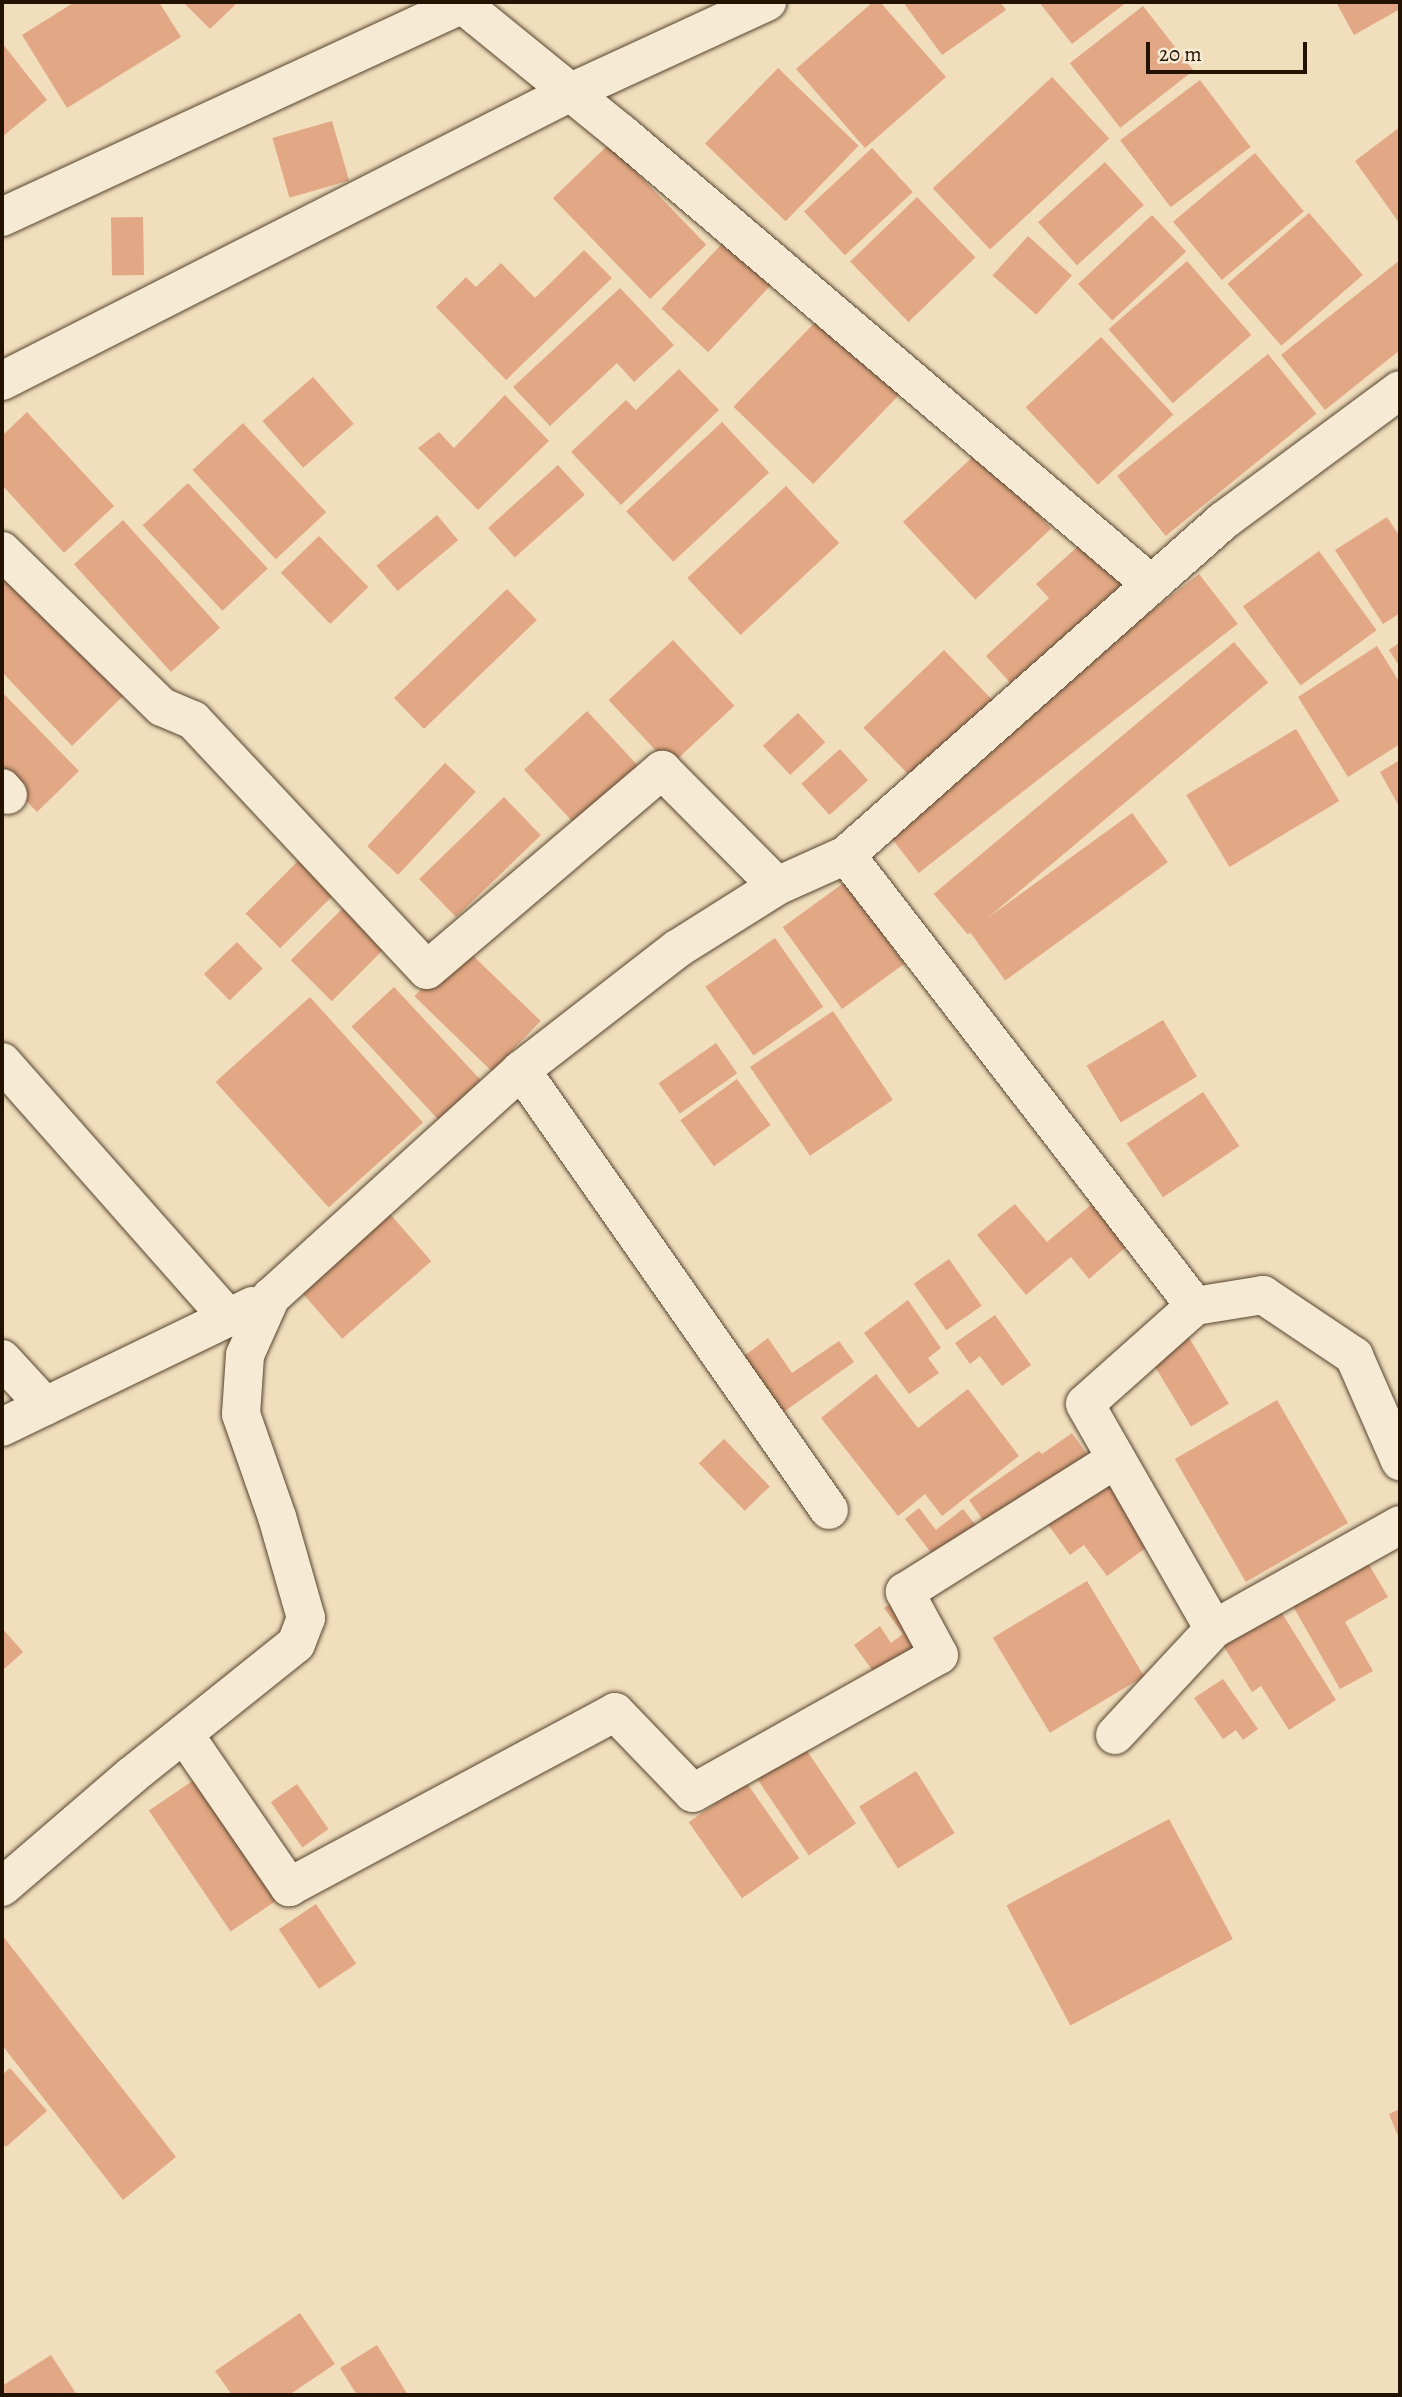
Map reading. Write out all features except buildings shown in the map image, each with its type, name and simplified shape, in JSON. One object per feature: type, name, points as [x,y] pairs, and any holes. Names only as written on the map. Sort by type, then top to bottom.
[{"type":"street","points":[[2,381],[571,92],[767,2]]},
{"type":"street","points":[[2,217],[465,3],[1150,584]]},
{"type":"street","points":[[2,1427],[271,1297],[521,1070],[677,949],[777,886],[846,855],[1223,521],[1400,390]]},
{"type":"street","points":[[2,551],[162,707],[194,720],[427,970],[662,770],[777,886]]},
{"type":"street","points":[[846,855],[1195,1306]]},
{"type":"street","points":[[2,1062],[228,1317]]},
{"type":"street","points":[[521,1070],[829,1510]]},
{"type":"street","points":[[1214,1629],[1085,1404],[1195,1306],[1262,1295],[1354,1356],[1400,1461]]},
{"type":"street","points":[[2,1887],[296,1644],[306,1618],[277,1517],[241,1413],[245,1355],[271,1297]]},
{"type":"street","points":[[2,1359],[45,1406]]},
{"type":"street","points":[[184,1734],[289,1887],[615,1712],[693,1793],[939,1655],[905,1592],[1115,1460]]},
{"type":"street","points":[[1115,1735],[1214,1629],[1400,1525]]}]
